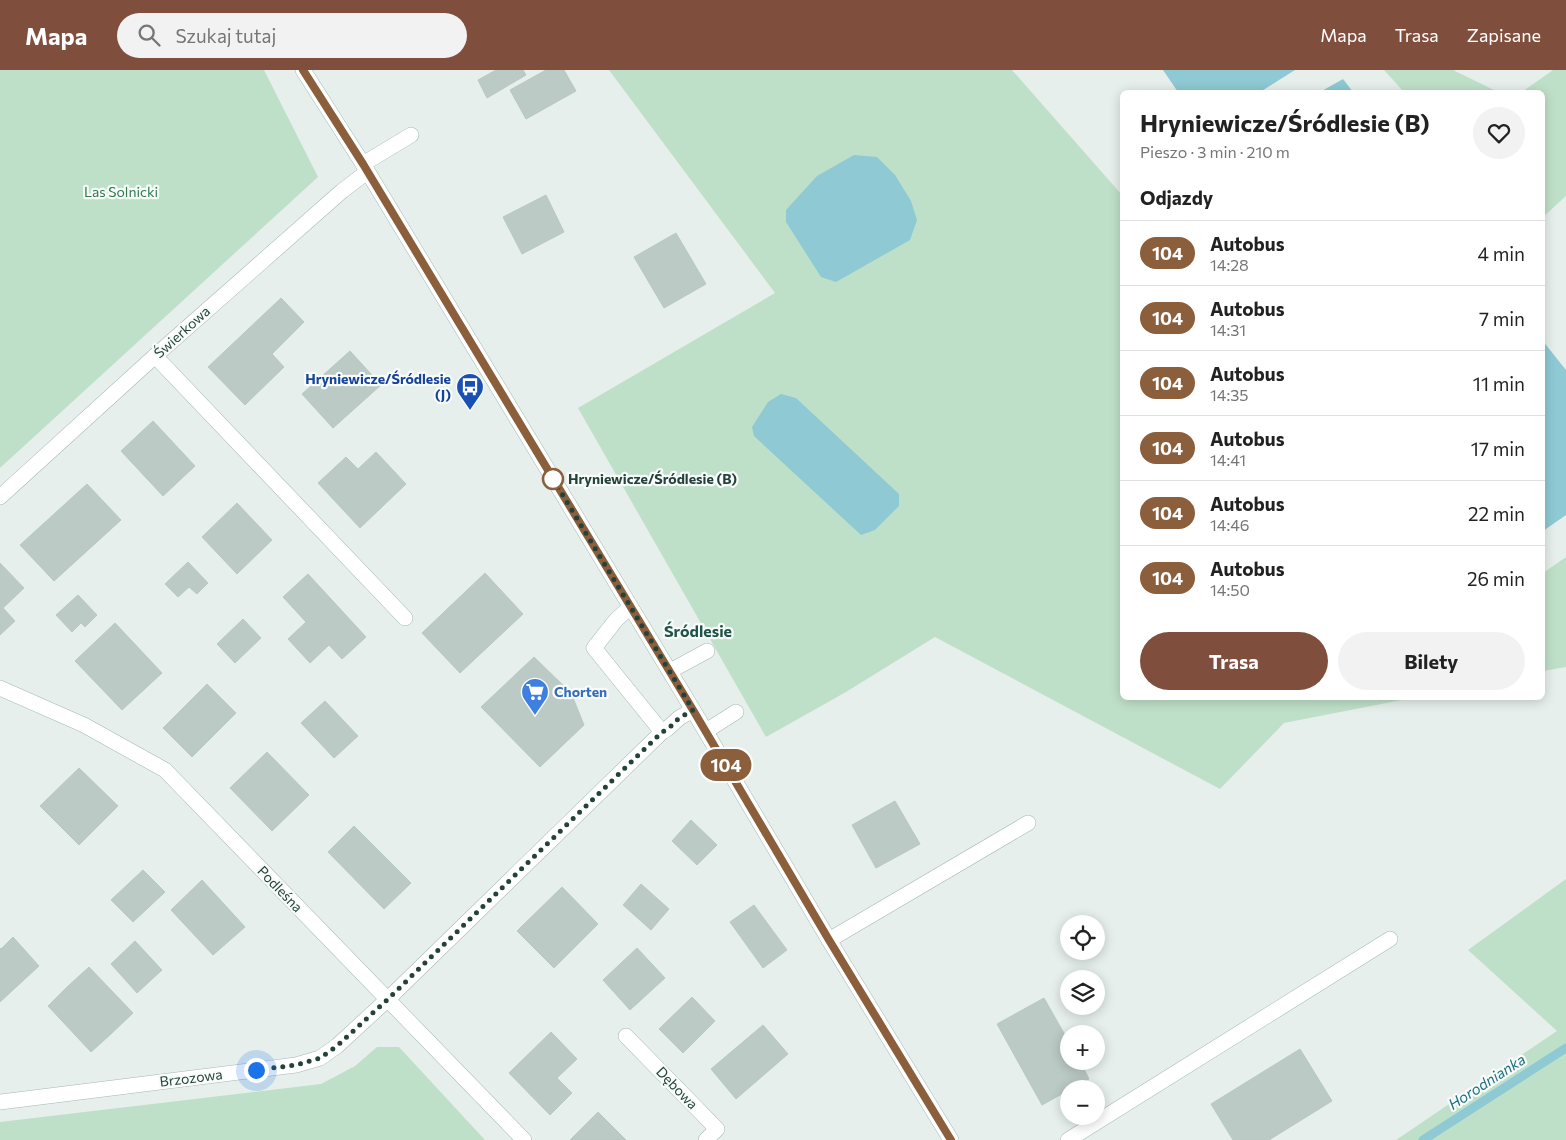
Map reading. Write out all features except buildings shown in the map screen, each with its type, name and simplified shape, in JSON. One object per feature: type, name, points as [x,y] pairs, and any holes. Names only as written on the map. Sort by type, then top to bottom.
[{"type":"street","points":[[303,70],[365,168],[670,671],[829,940],[951,1140]]},
{"type":"street","name":"Świerkowa","points":[[0,497],[155,356],[342,191],[365,168],[411,134]]},
{"type":"street","points":[[155,356],[405,618]]},
{"type":"street","points":[[630,607],[616,620],[594,648],[662,732]]},
{"type":"street","points":[[670,671],[707,651]]},
{"type":"street","name":"Podleśna","points":[[0,688],[84,725],[165,770],[524,1140]]},
{"type":"street","name":"Brzozowa","points":[[0,1102],[296,1065],[320,1058],[337,1046],[388,999],[662,732],[679,718],[693,710]]},
{"type":"street","points":[[706,731],[736,712]]},
{"type":"street","points":[[829,940],[1028,823]]},
{"type":"street","points":[[1068,1140],[1390,939]]},
{"type":"street","name":"Dębowa","points":[[626,1036],[716,1129],[706,1140]]},
{"type":"green space","name":"Las Solnicki","points":[[0,70],[264,70],[318,177],[0,468]]},
{"type":"green space","points":[[609,70],[1012,70],[1120,193],[1120,700],[1402,700],[1284,723],[1220,789],[935,637],[846,692],[766,737],[578,408],[775,293]]},
{"type":"green space","points":[[1384,70],[1453,70],[1494,90],[1402,90]]},
{"type":"green space","points":[[1553,70],[1566,70],[1566,196],[1545,215],[1545,90],[1525,90]]},
{"type":"green space","points":[[1566,557],[1566,667],[1545,671],[1545,572]]},
{"type":"green space","points":[[1566,879],[1566,1140],[1396,1140],[1557,1031],[1468,950]]},
{"type":"green space","points":[[377,1047],[399,1047],[485,1140],[0,1140],[0,1122],[321,1084],[355,1066]]},
{"type":"water","points":[[1163,70],[1295,70],[1263,90],[1177,90]]},
{"type":"water","points":[[1343,79],[1351,90],[1324,90]]},
{"type":"water","points":[[854,155],[877,157],[895,175],[911,201],[917,220],[910,240],[836,282],[821,277],[786,222],[786,210],[817,176]]},
{"type":"water","points":[[1545,344],[1566,370],[1566,515],[1545,530]]},
{"type":"water","points":[[781,394],[796,398],[899,494],[899,506],[875,530],[861,535],[754,436],[752,427],[768,402]]},
{"type":"waterway","name":"Horodnianka","points":[[1423,1140],[1566,1048]]},
{"type":"bus line","name":"104","points":[[303,70],[363,164],[951,1140]]},
{"type":"place","name":"Hryniewicze/Śródlesie (J)","points":[[470,411]]},
{"type":"place","name":"Hryniewicze/Śródlesie (B)","points":[[553,479]]},
{"type":"place","name":"Chorten","points":[[535,716]]},
{"type":"district","name":"Śródlesie","points":[[698,631]]},
{"type":"route","points":[[256,1070],[296,1065],[320,1058],[337,1046],[388,999],[662,732],[679,718],[693,710],[553,479]]}]
